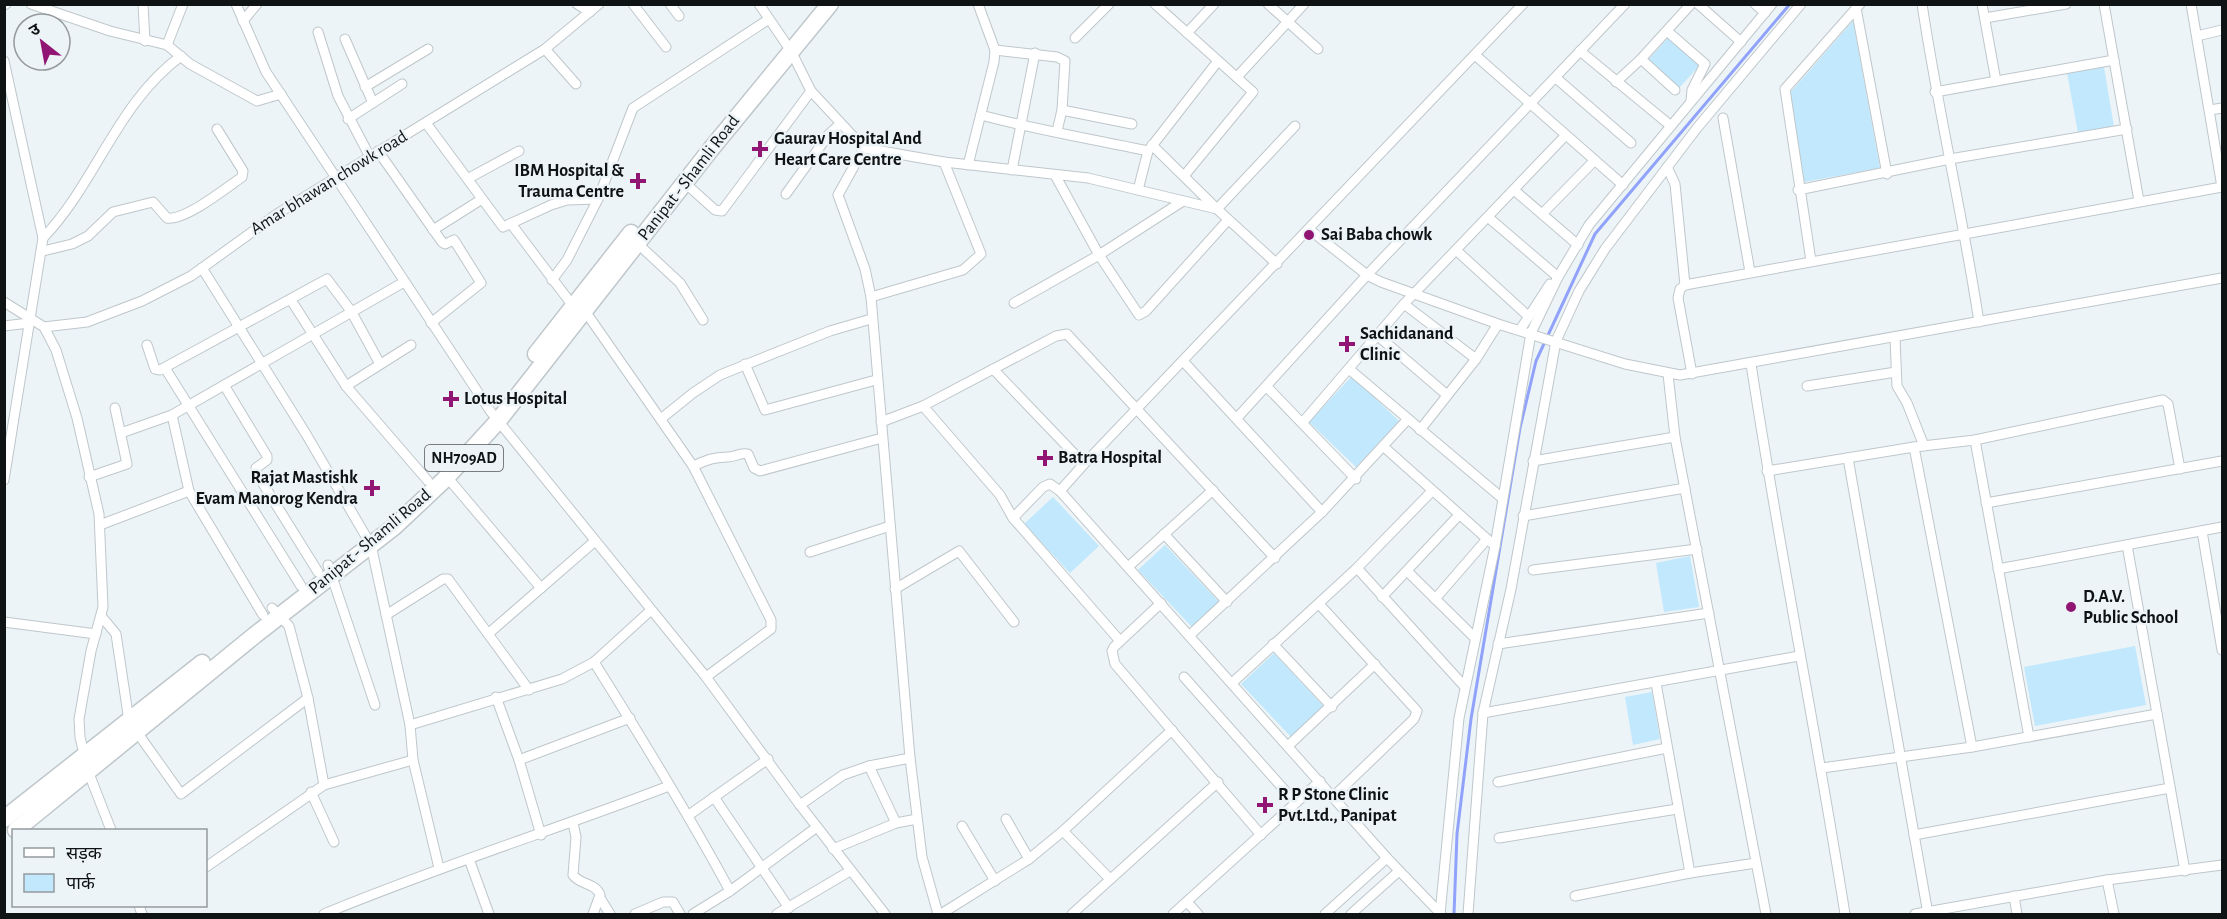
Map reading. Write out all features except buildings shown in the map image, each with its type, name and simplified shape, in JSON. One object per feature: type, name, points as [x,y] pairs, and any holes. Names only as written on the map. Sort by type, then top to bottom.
[{"type":"highway","name":"Panipat - Shamli Road","points":[[579,309],[637,243],[684,183],[788,47],[816,4]]},
{"type":"highway","name":"Panipat - Shamli Road","points":[[17,829],[86,764],[326,570],[368,540],[447,477],[788,47],[830,4]]},
{"type":"highway","name":"Panipat - Shamli Road","points":[[368,540],[495,416]]},
{"type":"highway","name":"Panipat - Shamli Road","points":[[272,613],[300,586],[326,570]]},
{"type":"highway","name":"Panipat - Shamli Road","points":[[4,819],[86,764]]},
{"type":"street","points":[[143,4],[145,41]]},
{"type":"street","points":[[167,45],[183,4]]},
{"type":"street","points":[[236,4],[266,72],[495,416],[650,611],[706,677],[833,849],[885,915]]},
{"type":"street","points":[[243,21],[257,4]]},
{"type":"street","points":[[577,4],[590,12]]},
{"type":"street","name":"Amar bhawan chowk road","points":[[44,327],[87,322],[142,301],[202,268],[259,225],[545,49],[599,4]]},
{"type":"street","points":[[633,4],[666,47]]},
{"type":"street","points":[[670,4],[679,16]]},
{"type":"street","points":[[759,4],[788,47],[811,91],[864,148],[944,162],[1088,178],[1217,209]]},
{"type":"street","points":[[968,165],[995,50],[978,4]]},
{"type":"street","points":[[1075,38],[1109,4]]},
{"type":"street","points":[[1155,4],[1253,93],[1184,176]]},
{"type":"street","points":[[1187,33],[1214,4]]},
{"type":"street","points":[[1268,4],[1318,49]]},
{"type":"street","points":[[1237,77],[1304,4]]},
{"type":"street","points":[[1060,491],[1523,4]]},
{"type":"street","points":[[1237,418],[1268,387],[1367,275],[1625,4]]},
{"type":"street","points":[[1616,82],[1641,59],[1691,4]]},
{"type":"street","points":[[1698,4],[1741,42]]},
{"type":"street","points":[[1755,4],[1765,13]]},
{"type":"street","points":[[1520,330],[1589,225],[1772,4]]},
{"type":"street","points":[[1468,915],[1483,713],[1512,589],[1554,340],[1579,291],[1605,249],[1666,167],[1801,4]]},
{"type":"street","points":[[1922,4],[1935,92],[1965,234],[1979,322]]},
{"type":"street","points":[[1982,4],[1996,81]]},
{"type":"street","points":[[1985,18],[2066,4]]},
{"type":"street","points":[[2104,4],[2139,201]]},
{"type":"street","points":[[1692,374],[1678,298],[1680,289],[1685,285],[2222,187],[2191,4]]},
{"type":"street","points":[[32,5],[145,41],[167,45],[181,56],[257,101],[281,94]]},
{"type":"street","points":[[1858,6],[1887,174]]},
{"type":"street","points":[[1811,261],[1798,190],[1785,86],[1858,6]]},
{"type":"street","points":[[552,280],[567,260],[598,199],[633,108],[769,19]]},
{"type":"street","points":[[2197,36],[2223,30]]},
{"type":"street","points":[[1667,31],[1705,64],[1692,90],[1691,101]]},
{"type":"street","points":[[318,32],[322,53],[348,120],[443,244],[455,241],[482,282],[431,323]]},
{"type":"street","points":[[345,39],[374,103]]},
{"type":"street","points":[[365,87],[428,49]]},
{"type":"street","points":[[545,49],[576,84]]},
{"type":"street","points":[[995,50],[1035,53],[1062,58],[1066,62],[1062,110],[1057,131]]},
{"type":"street","points":[[1580,51],[1671,126]]},
{"type":"street","points":[[1012,170],[1035,53]]},
{"type":"street","points":[[1475,55],[1623,185]]},
{"type":"street","points":[[43,238],[67,212],[108,141],[146,87],[181,56]]},
{"type":"street","points":[[1641,59],[1675,90]]},
{"type":"street","points":[[1935,92],[2114,60]]},
{"type":"street","points":[[4,61],[43,238],[43,250],[29,321],[4,480]]},
{"type":"street","points":[[1138,190],[1150,148],[1218,61]]},
{"type":"street","points":[[1556,78],[1631,143]]},
{"type":"street","points":[[348,120],[402,84]]},
{"type":"street","points":[[684,183],[715,210],[722,211],[811,91]]},
{"type":"street","points":[[2210,110],[2223,108]]},
{"type":"street","points":[[1062,110],[1132,124]]},
{"type":"street","points":[[981,115],[1022,126],[1150,148],[1184,176],[1277,264]]},
{"type":"street","points":[[1723,118],[1750,272]]},
{"type":"street","points":[[426,123],[469,178],[501,226],[512,225],[550,205],[567,200],[598,199]]},
{"type":"street","points":[[786,194],[830,134],[840,124]]},
{"type":"street","points":[[1217,209],[1295,126]]},
{"type":"street","points":[[43,250],[77,242],[92,233],[109,214],[128,207],[153,202],[167,218],[174,218],[196,207],[242,177],[243,171],[217,129]]},
{"type":"street","points":[[1798,190],[1887,174],[1950,159],[2127,129]]},
{"type":"street","points":[[1303,422],[1404,304],[1489,218],[1565,136]]},
{"type":"street","points":[[864,148],[838,195],[865,269],[871,297],[876,380],[910,758],[922,857],[939,915],[1029,859],[1063,831],[1172,730]]},
{"type":"street","points":[[469,178],[519,151]]},
{"type":"street","points":[[1542,214],[1594,161]]},
{"type":"street","points":[[871,297],[963,270],[981,254],[944,162]]},
{"type":"street","points":[[1666,167],[1675,184],[1685,285]]},
{"type":"street","points":[[1055,175],[1099,255],[1125,296],[1141,315],[1228,220]]},
{"type":"street","points":[[1514,190],[1578,245]]},
{"type":"street","points":[[433,230],[482,199]]},
{"type":"street","points":[[1014,303],[1099,255],[1183,201]]},
{"type":"street","points":[[1489,218],[1557,276]]},
{"type":"street","points":[[512,225],[552,280],[579,309],[662,418],[693,466],[772,623],[771,629],[706,677]]},
{"type":"street","points":[[1310,230],[1367,275],[1381,282],[1498,324],[1625,364],[1668,374],[1692,374],[1751,364],[2223,278]]},
{"type":"street","points":[[637,243],[680,283],[703,320]]},
{"type":"street","points":[[1457,251],[1528,316]]},
{"type":"street","points":[[202,268],[368,540],[410,725],[413,760],[439,868]]},
{"type":"street","points":[[1440,914],[1459,718],[1491,543],[1502,498],[1533,334],[1557,276]]},
{"type":"street","points":[[147,345],[155,369],[165,368],[327,279],[351,311],[381,364]]},
{"type":"street","points":[[121,433],[172,415],[404,282]]},
{"type":"street","points":[[291,300],[346,386],[428,481]]},
{"type":"street","points":[[4,302],[29,321],[44,327],[63,368],[100,525],[102,617],[96,634],[79,719],[86,764],[110,829]]},
{"type":"street","points":[[1404,304],[1476,359]]},
{"type":"street","points":[[662,418],[707,382],[745,364],[830,331],[871,319]]},
{"type":"street","points":[[4,326],[29,321]]},
{"type":"street","points":[[1420,430],[1476,359],[1498,324]]},
{"type":"street","points":[[881,422],[923,406],[1056,336],[1067,334],[1275,558]]},
{"type":"street","points":[[1377,335],[1447,395]]},
{"type":"street","points":[[1895,338],[1897,386],[1907,403],[1924,446]]},
{"type":"street","points":[[346,386],[411,345]]},
{"type":"street","points":[[1183,361],[1322,512]]},
{"type":"street","points":[[745,364],[765,410],[876,380]]},
{"type":"street","points":[[1751,364],[1767,471],[1799,656],[1822,768],[1845,915]]},
{"type":"street","points":[[165,368],[300,586]]},
{"type":"street","points":[[993,369],[1084,464]]},
{"type":"street","points":[[1349,369],[1502,498]]},
{"type":"street","points":[[1807,386],[1896,372]]},
{"type":"street","points":[[1668,374],[1685,488],[1766,915]]},
{"type":"street","points":[[224,386],[267,456],[267,460],[256,468],[257,474],[326,570],[375,705]]},
{"type":"street","points":[[1268,387],[1356,478]]},
{"type":"street","points":[[1767,471],[1914,447],[1975,440],[2163,400],[2168,404],[2180,469]]},
{"type":"street","points":[[923,406],[1000,495],[1013,518],[1120,641]]},
{"type":"street","points":[[89,477],[127,464],[115,408]]},
{"type":"street","points":[[172,415],[189,490],[272,613],[289,626],[308,698],[324,785]]},
{"type":"street","points":[[1190,635],[1322,512],[1356,478],[1408,419]]},
{"type":"street","points":[[1533,460],[1676,436]]},
{"type":"street","points":[[693,466],[718,456],[729,457],[744,453],[748,454],[756,470],[760,471],[882,438]]},
{"type":"street","points":[[1975,440],[2029,736]]},
{"type":"street","points":[[1384,447],[1491,543]]},
{"type":"street","points":[[1914,447],[1972,747]]},
{"type":"street","points":[[1848,458],[1902,758],[1927,914]]},
{"type":"street","points":[[1986,503],[2223,462]]},
{"type":"street","points":[[447,477],[541,588]]},
{"type":"street","points":[[1013,518],[1043,487],[1050,484],[1060,491],[1289,745],[1387,858],[1440,914]]},
{"type":"street","points":[[1523,516],[1685,488]]},
{"type":"street","points":[[100,525],[189,490]]},
{"type":"street","points":[[1128,567],[1213,490]]},
{"type":"street","points":[[1232,682],[1357,568],[1432,491]]},
{"type":"street","points":[[1382,597],[1459,515]]},
{"type":"street","points":[[810,552],[890,526]]},
{"type":"street","points":[[1998,568],[2223,527]]},
{"type":"street","points":[[2202,531],[2223,650]]},
{"type":"street","points":[[1164,534],[1227,602]]},
{"type":"street","points":[[488,634],[595,541]]},
{"type":"street","points":[[1435,599],[1491,543]]},
{"type":"street","points":[[2127,545],[2185,871]]},
{"type":"street","points":[[1533,570],[1697,549]]},
{"type":"street","points":[[895,589],[959,551],[1014,622]]},
{"type":"street","points":[[1357,568],[1465,687]]},
{"type":"street","points":[[1407,571],[1475,638]]},
{"type":"street","points":[[386,615],[447,578],[529,690]]},
{"type":"street","points":[[1161,603],[1112,651],[1114,664],[1218,782],[1261,835]]},
{"type":"street","points":[[1319,604],[1414,706],[1417,714],[1334,796]]},
{"type":"street","points":[[410,725],[561,679],[594,662],[650,611]]},
{"type":"street","points":[[1498,644],[1709,613]]},
{"type":"street","points":[[102,617],[116,634],[133,726],[178,791],[183,794],[308,698]]},
{"type":"street","points":[[4,622],[96,634]]},
{"type":"street","points":[[1273,644],[1332,707]]},
{"type":"street","points":[[1483,713],[1799,656]]},
{"type":"street","points":[[594,662],[689,815],[730,891]]},
{"type":"street","points":[[1289,745],[1332,707],[1375,664]]},
{"type":"street","points":[[1184,677],[1296,802]]},
{"type":"street","points":[[1656,682],[1689,873]]},
{"type":"street","points":[[496,697],[519,760],[541,835]]},
{"type":"street","points":[[1822,768],[1972,747],[2157,714]]},
{"type":"street","points":[[519,760],[630,718]]},
{"type":"street","points":[[1498,782],[1667,748]]},
{"type":"street","points":[[800,805],[843,775],[869,766],[910,758]]},
{"type":"street","points":[[689,815],[768,759]]},
{"type":"street","points":[[207,866],[324,785],[413,760]]},
{"type":"street","points":[[869,766],[896,824]]},
{"type":"street","points":[[1173,915],[1320,781]]},
{"type":"street","points":[[1072,915],[1218,782]]},
{"type":"street","points":[[324,915],[439,868],[541,835],[669,786]]},
{"type":"street","points":[[1914,836],[2170,788]]},
{"type":"street","points":[[311,792],[334,842]]},
{"type":"street","points":[[714,797],[760,869],[789,908]]},
{"type":"street","points":[[1499,838],[1677,808]]},
{"type":"street","points":[[833,849],[896,824],[917,819]]},
{"type":"street","points":[[1006,819],[1029,859]]},
{"type":"street","points":[[573,823],[576,837],[573,875],[577,880],[596,888],[610,915]]},
{"type":"street","points":[[962,826],[995,881]]},
{"type":"street","points":[[693,915],[730,891],[817,827]]},
{"type":"street","points":[[1063,831],[1110,879]]},
{"type":"street","points":[[1325,915],[1336,911],[1387,858]]},
{"type":"street","points":[[468,859],[489,915]]},
{"type":"street","points":[[1575,896],[1689,873],[1756,863]]},
{"type":"street","points":[[1916,915],[2107,880],[2223,865]]},
{"type":"street","points":[[777,915],[850,871]]},
{"type":"street","points":[[1351,915],[1399,871]]},
{"type":"street","points":[[2107,880],[2114,915]]},
{"type":"street","points":[[2014,896],[2017,915]]},
{"type":"street","points":[[593,915],[600,898]]},
{"type":"street","points":[[635,915],[670,901],[680,915]]},
{"type":"street","points":[[1187,902],[1198,915]]},
{"type":"green space","points":[[1853,21],[1880,168],[1804,182],[1789,94]]},
{"type":"green space","points":[[1669,37],[1700,65],[1679,88],[1648,60]]},
{"type":"green space","points":[[2104,67],[2114,127],[2078,133],[2067,73]]},
{"type":"green space","points":[[1352,376],[1399,421],[1356,467],[1309,422]]},
{"type":"green space","points":[[1053,497],[1099,546],[1070,573],[1024,524]]},
{"type":"green space","points":[[1165,545],[1219,602],[1192,627],[1138,570]]},
{"type":"green space","points":[[1690,556],[1699,607],[1664,612],[1656,563]]},
{"type":"green space","points":[[2135,646],[2146,705],[2035,726],[2024,667]]},
{"type":"green space","points":[[1274,653],[1324,707],[1291,737],[1241,684]]},
{"type":"green space","points":[[1652,692],[1660,739],[1633,745],[1625,697]]},
{"type":"waterway","points":[[1454,914],[1457,834],[1471,719],[1520,428],[1536,361],[1595,234],[1790,4]]},
{"type":"place","name":"Gaurav Hospital And Heart Care Centre","points":[[760,149]]},
{"type":"place","name":"IBM Hospital & Trauma Centre","points":[[638,181]]},
{"type":"place","name":"Sai Baba chowk","points":[[1309,235]]},
{"type":"place","name":"Sachidanand Clinic","points":[[1347,344]]},
{"type":"place","name":"Lotus Hospital","points":[[451,399]]},
{"type":"place","name":"Batra Hospital","points":[[1045,458]]},
{"type":"place","name":"Rajat Mastishk Evam Manorog Kendra","points":[[372,488]]},
{"type":"place","name":"D.A.V. Public School","points":[[2071,607]]},
{"type":"place","name":"R P Stone Clinic Pvt.Ltd., Panipat","points":[[1265,805]]}]
